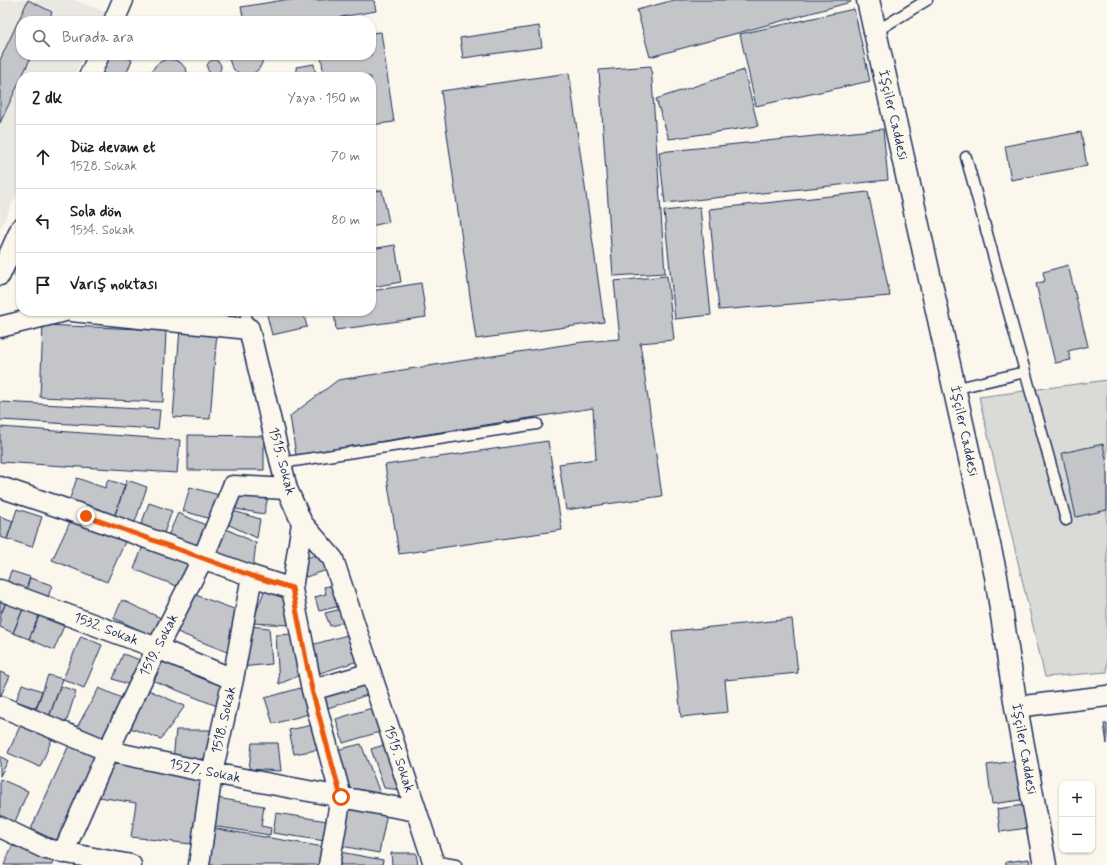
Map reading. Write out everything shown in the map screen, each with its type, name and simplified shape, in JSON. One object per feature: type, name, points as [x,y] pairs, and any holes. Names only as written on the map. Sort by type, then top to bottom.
[{"type":"street","points":[[116,16],[123,0]]},
{"type":"street","name":"İşçiler Caddesi","points":[[868,0],[996,576],[1016,707],[1045,865]]},
{"type":"street","points":[[91,72],[97,60]]},
{"type":"street","points":[[0,275],[16,239]]},
{"type":"street","points":[[0,327],[45,316]]},
{"type":"street","name":"1515. Sokak","points":[[169,316],[247,320],[287,488],[302,523],[333,559],[433,863]]},
{"type":"street","points":[[0,486],[252,576],[292,588]]},
{"type":"street","name":"1519. Sokak","points":[[62,859],[108,750],[157,648],[203,558],[233,486],[287,488]]},
{"type":"street","points":[[302,523],[292,588],[312,690],[341,797],[329,865]]},
{"type":"street","name":"1518. Sokak","points":[[200,865],[212,773],[233,679],[252,576]]},
{"type":"street","name":"1532. Sokak","points":[[0,590],[157,648],[233,679]]},
{"type":"street","points":[[312,690],[371,673]]},
{"type":"street","points":[[1016,707],[1107,696]]},
{"type":"street","name":"1527. Sokak","points":[[0,706],[108,750],[212,773],[416,811]]},
{"type":"street","points":[[0,827],[46,849],[62,859],[130,865]]},
{"type":"lane","points":[[875,32],[927,0]]},
{"type":"lane","points":[[966,157],[1066,520]]},
{"type":"lane","points":[[954,389],[1025,372]]},
{"type":"lane","points":[[281,463],[537,424]]},
{"type":"lane","points":[[433,863],[456,865]]},
{"type":"shaded area","points":[[0,0],[75,0],[105,12],[103,16],[16,16],[16,60],[82,60],[76,72],[16,72],[16,196],[0,229]]},
{"type":"shaded area","points":[[1107,380],[1107,672],[1045,677],[979,397]]},
{"type":"building","points":[[28,0],[52,12],[50,16],[21,16]]},
{"type":"building","points":[[284,0],[374,0],[376,11],[347,16],[243,16],[241,7]]},
{"type":"building","points":[[674,0],[850,0],[851,2],[650,57],[637,10]]},
{"type":"building","points":[[854,9],[870,81],[756,106],[740,34]]},
{"type":"building","points":[[16,26],[16,60],[30,60],[24,72],[16,72],[16,89],[0,123],[0,60]]},
{"type":"building","points":[[539,26],[542,47],[463,58],[460,38]]},
{"type":"building","points":[[376,32],[381,32],[394,122],[376,124],[376,72],[323,72],[322,60],[376,60]]},
{"type":"building","points":[[102,60],[132,60],[127,72],[97,72]]},
{"type":"building","points":[[165,60],[175,60],[181,63],[187,72],[152,72],[155,66]]},
{"type":"building","points":[[211,60],[217,60],[221,64],[221,70],[219,72],[209,72],[207,70],[207,64]]},
{"type":"building","points":[[229,60],[262,60],[259,69],[255,72],[237,72],[231,65]]},
{"type":"building","points":[[314,64],[315,72],[296,72],[296,67]]},
{"type":"building","points":[[651,66],[665,273],[613,276],[599,70]]},
{"type":"building","points":[[744,70],[758,126],[669,139],[656,99]]},
{"type":"building","points":[[569,73],[604,322],[476,339],[441,91]]},
{"type":"building","points":[[883,129],[888,180],[665,203],[659,152]]},
{"type":"building","points":[[1081,132],[1087,166],[1011,180],[1005,146]]},
{"type":"building","points":[[382,190],[389,222],[376,225],[376,191]]},
{"type":"building","points":[[868,192],[890,296],[719,310],[709,209]]},
{"type":"building","points":[[700,207],[711,315],[675,319],[664,211]]},
{"type":"building","points":[[395,245],[401,282],[376,286],[376,248]]},
{"type":"building","points":[[16,255],[16,277],[8,273]]},
{"type":"building","points":[[1068,265],[1088,346],[1068,351],[1071,360],[1055,363],[1036,284],[1045,281],[1043,272]]},
{"type":"building","points":[[667,276],[674,340],[640,343],[662,496],[566,510],[559,464],[596,459],[593,408],[296,455],[290,416],[338,380],[583,342],[620,339],[614,281]]},
{"type":"building","points":[[421,283],[426,317],[336,330],[335,316],[376,316],[376,290]]},
{"type":"building","points":[[267,316],[304,316],[307,327],[272,335]]},
{"type":"building","points":[[43,325],[166,330],[163,402],[40,397]]},
{"type":"building","points":[[180,329],[217,332],[210,419],[173,417]]},
{"type":"building","points":[[0,402],[160,410],[158,429],[0,420]]},
{"type":"building","points":[[0,427],[180,440],[177,473],[0,462]]},
{"type":"building","points":[[188,435],[264,436],[264,470],[188,470]]},
{"type":"building","points":[[548,441],[562,530],[399,554],[385,465]]},
{"type":"building","points":[[1103,444],[1107,464],[1107,510],[1076,517],[1062,453]]},
{"type":"building","points":[[77,478],[105,488],[108,480],[125,485],[113,520],[68,504]]},
{"type":"building","points":[[127,480],[147,487],[134,525],[114,518]]},
{"type":"building","points":[[190,487],[219,495],[211,519],[183,511]]},
{"type":"building","points":[[239,491],[268,497],[264,514],[236,509]]},
{"type":"building","points":[[149,503],[172,511],[164,533],[141,525]]},
{"type":"building","points":[[17,509],[42,517],[32,547],[7,539]]},
{"type":"building","points":[[230,510],[260,519],[257,538],[225,523]]},
{"type":"building","points":[[178,513],[208,526],[198,549],[168,536]]},
{"type":"building","points":[[0,516],[13,521],[7,539],[0,537]]},
{"type":"building","points":[[71,520],[125,542],[107,582],[52,560]]},
{"type":"building","points":[[224,528],[256,543],[253,568],[214,555]]},
{"type":"building","points":[[143,546],[188,563],[179,587],[134,569]]},
{"type":"building","points":[[325,552],[330,569],[306,577],[300,560]]},
{"type":"building","points":[[11,571],[30,577],[24,596],[5,589]]},
{"type":"building","points":[[30,578],[52,585],[46,603],[24,596]]},
{"type":"building","points":[[339,584],[344,605],[319,611],[315,597],[326,594],[324,587]]},
{"type":"building","points":[[265,589],[286,595],[289,625],[252,623]]},
{"type":"building","points":[[193,594],[242,612],[227,652],[177,632]]},
{"type":"building","points":[[0,599],[6,602],[2,612],[0,612]]},
{"type":"building","points":[[122,600],[165,620],[156,638],[114,618]]},
{"type":"building","points":[[6,602],[23,609],[13,633],[0,627],[0,616]]},
{"type":"building","points":[[23,609],[39,616],[29,639],[13,633]]},
{"type":"building","points":[[342,609],[346,622],[330,626],[325,613]]},
{"type":"building","points":[[39,616],[64,626],[54,650],[29,639]]},
{"type":"building","points":[[792,619],[798,673],[725,680],[728,712],[681,717],[672,631]]},
{"type":"building","points":[[249,626],[269,628],[272,664],[240,667]]},
{"type":"building","points":[[293,634],[303,674],[279,684],[276,635]]},
{"type":"building","points":[[351,634],[358,661],[320,673],[311,645]]},
{"type":"building","points":[[81,636],[102,645],[84,688],[63,679]]},
{"type":"building","points":[[123,654],[143,661],[133,686],[113,679]]},
{"type":"building","points":[[164,658],[226,682],[217,706],[154,681]]},
{"type":"building","points":[[0,672],[10,676],[0,697]]},
{"type":"building","points":[[48,675],[63,679],[49,717],[35,713]]},
{"type":"building","points":[[365,680],[370,694],[328,708],[324,693]]},
{"type":"building","points":[[22,684],[42,691],[36,708],[16,701]]},
{"type":"building","points":[[60,686],[76,691],[66,723],[49,717]]},
{"type":"building","points":[[304,687],[312,713],[273,724],[265,698]]},
{"type":"building","points":[[99,688],[124,699],[105,742],[77,727]]},
{"type":"building","points":[[146,689],[185,706],[161,739],[130,728]]},
{"type":"building","points":[[375,707],[383,731],[343,743],[336,719]]},
{"type":"building","points":[[317,724],[322,749],[294,754],[289,730]]},
{"type":"building","points":[[1104,724],[1107,724],[1107,744]]},
{"type":"building","points":[[20,726],[52,739],[40,767],[8,753]]},
{"type":"building","points":[[176,730],[211,730],[207,759],[200,759],[200,766],[173,760]]},
{"type":"building","points":[[252,743],[278,743],[281,771],[249,769]]},
{"type":"building","points":[[361,744],[380,793],[347,792],[336,750]]},
{"type":"building","points":[[387,744],[403,790],[384,788],[371,749]]},
{"type":"building","points":[[69,745],[97,758],[59,842],[31,829]]},
{"type":"building","points":[[0,756],[8,761],[0,776]]},
{"type":"building","points":[[116,759],[204,779],[191,844],[131,837],[136,803],[99,797]]},
{"type":"building","points":[[1015,761],[1021,800],[992,804],[987,765]]},
{"type":"building","points":[[0,779],[28,791],[14,824],[0,819]]},
{"type":"building","points":[[217,798],[264,806],[261,826],[271,828],[270,835],[212,826]]},
{"type":"building","points":[[350,805],[387,813],[379,853],[341,846]]},
{"type":"building","points":[[1024,805],[1027,828],[1000,832],[997,809]]},
{"type":"building","points":[[276,813],[327,821],[325,841],[273,833]]},
{"type":"building","points":[[211,828],[324,847],[321,865],[204,865]]},
{"type":"building","points":[[12,846],[54,853],[52,865],[4,865]]},
{"type":"building","points":[[340,852],[383,860],[382,865],[338,865]]},
{"type":"building","points":[[391,853],[416,853],[418,865],[392,865]]},
{"type":"building","points":[[1029,859],[1030,865],[1006,865],[1006,862]]},
{"type":"route","points":[[86,516],[252,576],[292,588],[312,690],[341,797]]}]
